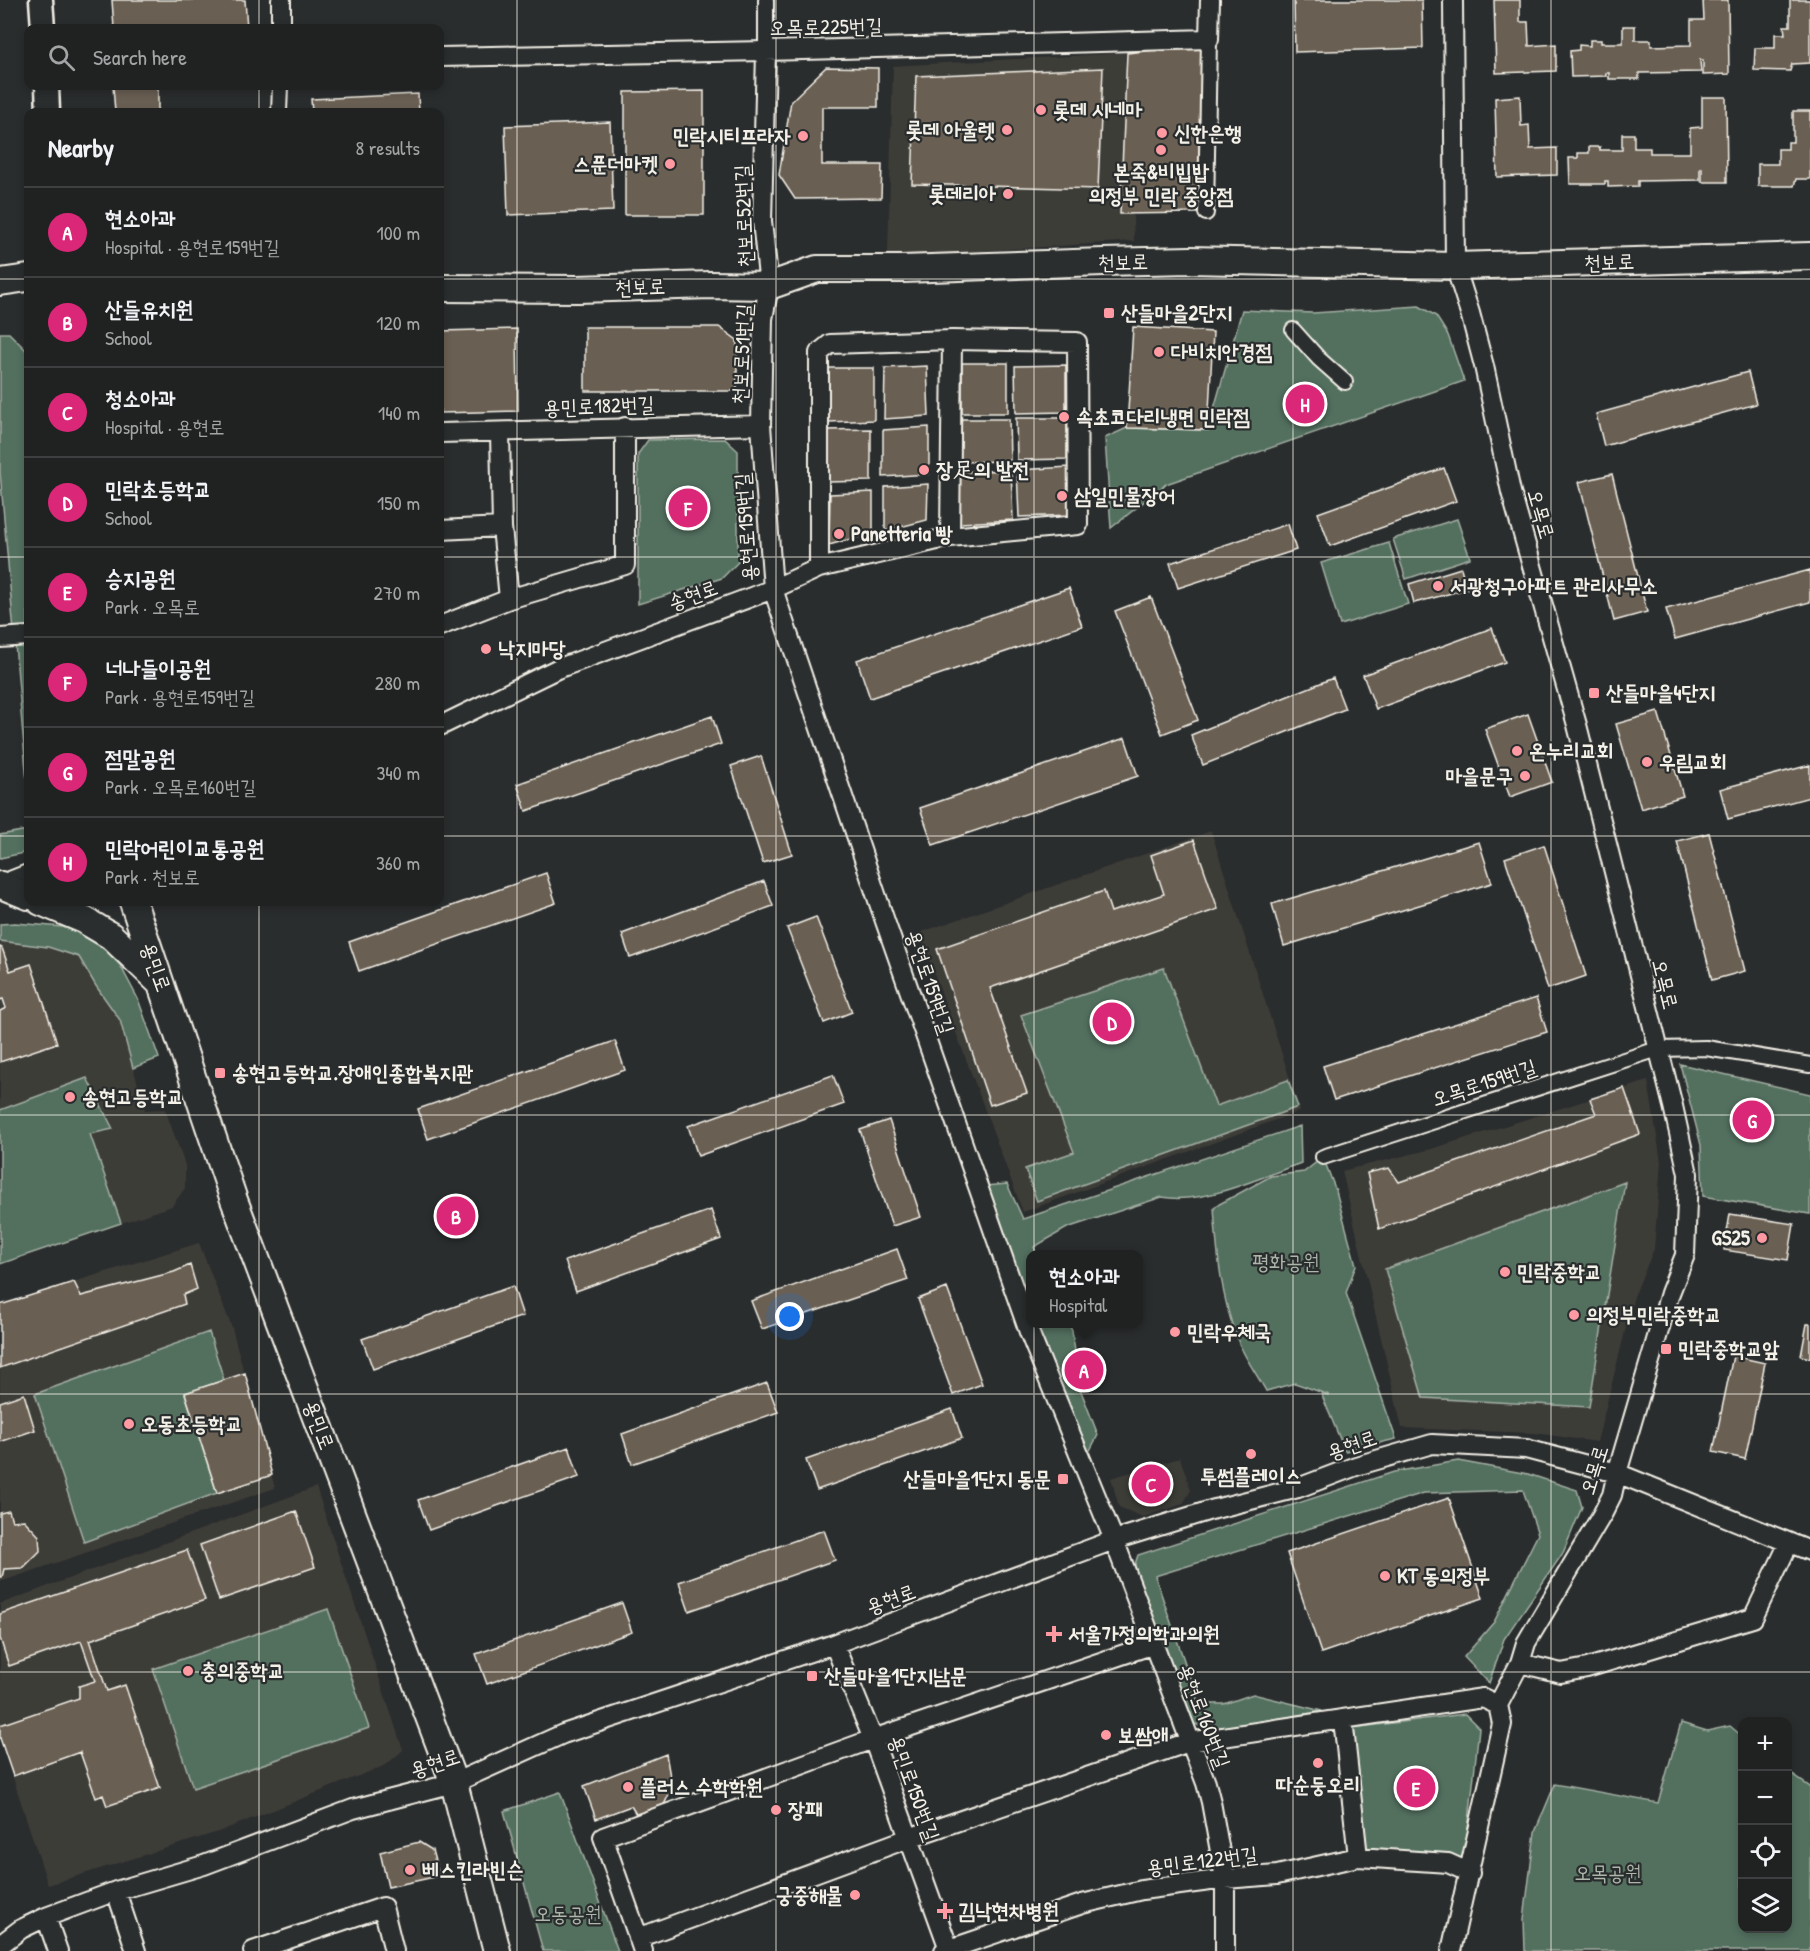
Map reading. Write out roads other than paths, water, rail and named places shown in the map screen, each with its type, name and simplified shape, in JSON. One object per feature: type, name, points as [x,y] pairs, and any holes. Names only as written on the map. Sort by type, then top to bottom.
[{"type":"main road","name":"천보로","points":[[444,288],[578,289],[711,285],[769,286],[817,269],[902,269],[1190,260],[1455,266],[1810,256]]},
{"type":"main road","points":[[0,282],[24,279]]},
{"type":"main road","points":[[1,885],[24,894]]},
{"type":"main road","points":[[51,906],[84,920],[111,936],[163,986]]},
{"type":"main road","name":"용민로","points":[[135,906],[234,1200],[454,1783],[496,1951]]},
{"type":"street","points":[[41,0],[43,24]]},
{"type":"street","points":[[281,0],[281,24]]},
{"type":"street","name":"천보로52번길","points":[[766,0],[762,221],[769,286]]},
{"type":"street","points":[[1206,213],[1210,0]]},
{"type":"street","name":"오목로","points":[[1453,0],[1455,266],[1484,366],[1511,492],[1565,678],[1688,1174],[1685,1255],[1670,1293],[1612,1495],[1526,1643],[1520,1663],[1498,1705]]},
{"type":"street","name":"오목로225번길","points":[[444,57],[1209,39]]},
{"type":"street","points":[[47,90],[48,108]]},
{"type":"street","points":[[279,108],[280,90]]},
{"type":"street","name":"천보로51번길","points":[[761,425],[764,320],[769,286]]},
{"type":"street","points":[[1293,330],[1319,359],[1345,382]]},
{"type":"street","points":[[819,568],[819,353],[830,344],[952,340],[950,537]]},
{"type":"street","name":"송현로","points":[[444,724],[558,669],[773,589],[819,568],[950,537],[1078,525],[1077,342],[952,340]]},
{"type":"street","name":"용민로182번길","points":[[444,433],[761,425]]},
{"type":"street","name":"용현로159번길","points":[[761,425],[773,589],[885,921],[1026,1323]]},
{"type":"street","points":[[444,624],[509,599],[626,565],[624,427]]},
{"type":"street","points":[[500,433],[502,527],[509,599]]},
{"type":"street","points":[[444,530],[502,527]]},
{"type":"street","points":[[0,638],[24,636]]},
{"type":"street","points":[[1,885],[24,876]]},
{"type":"street","name":"오목로159번길","points":[[1323,1157],[1658,1049],[1706,1048],[1810,1065]]},
{"type":"street","name":"용현로159번길","points":[[1028,1328],[1114,1540]]},
{"type":"street","name":"용현로","points":[[0,1945],[21,1929],[46,1917],[116,1892],[204,1865],[353,1809],[454,1783],[563,1734],[834,1644],[1114,1540],[1211,1510],[1298,1488],[1356,1466],[1432,1444],[1526,1449],[1617,1473],[1810,1551]]},
{"type":"street","name":"용현로160번길","points":[[1114,1540],[1211,1802],[1225,1879],[1225,1951]]},
{"type":"street","points":[[1520,1663],[1561,1673],[1587,1668],[1753,1618],[1789,1543]]},
{"type":"street","name":"용민로150번길","points":[[834,1644],[873,1739],[947,1950]]},
{"type":"street","points":[[1154,1644],[873,1739],[603,1837],[641,1944],[909,1838],[1189,1742],[1483,1698],[1498,1705],[1502,1724],[1451,1951]]},
{"type":"street","points":[[1343,1719],[1358,1857]]},
{"type":"street","name":"용민로122번길","points":[[947,1950],[1082,1904],[1142,1890],[1277,1875],[1358,1857],[1448,1863],[1470,1873]]},
{"type":"street","points":[[116,1892],[136,1951]]},
{"type":"street","points":[[253,1951],[383,1907],[394,1951]]},
{"type":"street","points":[[46,1917],[58,1951]]},
{"type":"place","name":"롯데 시네마","points":[[1041,110]]},
{"type":"place","name":"롯데 아울렛","points":[[1007,130]]},
{"type":"place","name":"신한은행","points":[[1162,133]]},
{"type":"place","name":"민락시티프라자","points":[[803,136]]},
{"type":"place","name":"본죽&비빕밥 의정부 민락 중앙점","points":[[1161,150]]},
{"type":"place","name":"스푼더마켓","points":[[670,164]]},
{"type":"place","name":"롯데리아","points":[[1008,194]]},
{"type":"place","name":"산들마을2단지","points":[[1109,313]]},
{"type":"place","name":"다비치안경점","points":[[1159,352]]},
{"type":"place","name":"민락어린이교통공원","points":[[1305,404]]},
{"type":"place","name":"속초코다리냉면 민락점","points":[[1064,417]]},
{"type":"place","name":"장足의 발전","points":[[924,470]]},
{"type":"place","name":"삼일민물장어","points":[[1062,496]]},
{"type":"place","name":"너나들이공원","points":[[688,508]]},
{"type":"place","name":"Panetteria 빵","points":[[839,534]]},
{"type":"place","name":"서광청구아파트 관리사무소","points":[[1438,586]]},
{"type":"place","name":"낙지마당","points":[[486,649]]},
{"type":"place","name":"산들마을4단지","points":[[1594,693]]},
{"type":"place","name":"온누리교회","points":[[1517,751]]},
{"type":"place","name":"우림교회","points":[[1647,762]]},
{"type":"place","name":"마을문구","points":[[1525,776]]},
{"type":"place","name":"민락초등학교","points":[[1112,1022]]},
{"type":"place","name":"송현고등학교.장애인종합복지관","points":[[220,1073]]},
{"type":"place","name":"송현고등학교","points":[[70,1097]]},
{"type":"place","name":"점말공원","points":[[1752,1120]]},
{"type":"place","name":"산들유치원","points":[[456,1216]]},
{"type":"place","name":"GS25","points":[[1762,1238]]},
{"type":"place","name":"민락중학교","points":[[1505,1272]]},
{"type":"place","name":"의정부민락중학교","points":[[1574,1315]]},
{"type":"place","name":"민락우체국","points":[[1175,1332]]},
{"type":"place","name":"민락중학교앞","points":[[1666,1349]]},
{"type":"place","name":"현소아과","points":[[1084,1370]]},
{"type":"place","name":"오동초등학교","points":[[129,1424]]},
{"type":"place","name":"투썸플레이스","points":[[1251,1454]]},
{"type":"place","name":"산들마을1단지 동문","points":[[1063,1479]]},
{"type":"place","name":"청소아과","points":[[1151,1484]]},
{"type":"place","name":"KT 동의정부","points":[[1385,1576]]},
{"type":"place","name":"서울가정의학과의원","points":[[1054,1634]]},
{"type":"place","name":"충의중학교","points":[[188,1671]]},
{"type":"place","name":"산들마을1단지남문","points":[[812,1676]]},
{"type":"place","name":"보쌈애","points":[[1106,1735]]},
{"type":"place","name":"따순둥오리","points":[[1318,1763]]},
{"type":"place","name":"플러스 수학학원","points":[[628,1787]]},
{"type":"place","name":"승지공원","points":[[1416,1788]]},
{"type":"place","name":"장패","points":[[776,1810]]},
{"type":"place","name":"베스킨라빈슨","points":[[410,1870]]},
{"type":"place","name":"궁중해물","points":[[855,1895]]},
{"type":"place","name":"김낙현차병원","points":[[945,1911]]},
{"type":"park label","name":"평화공원","points":[[1286,1262]]},
{"type":"park label","name":"오목공원","points":[[1608,1873]]},
{"type":"park label","name":"오동공원","points":[[568,1914]]}]
